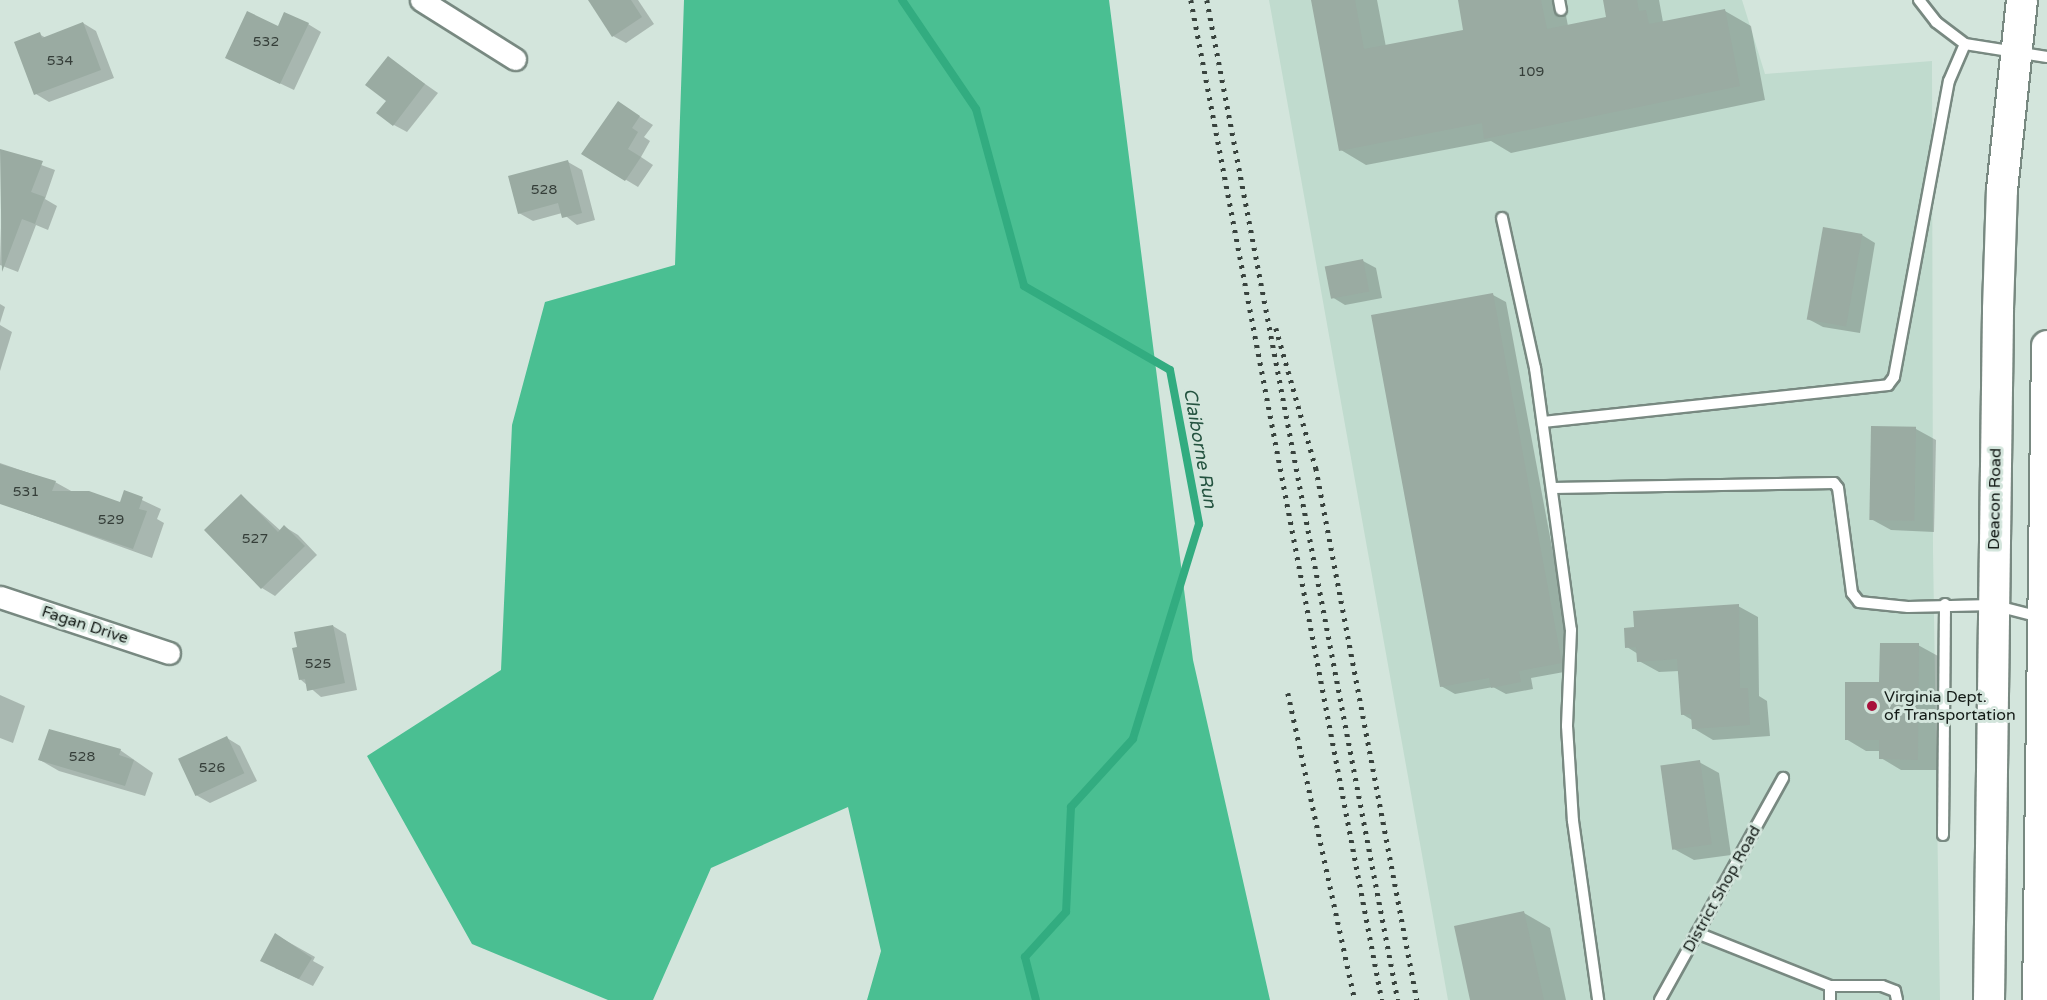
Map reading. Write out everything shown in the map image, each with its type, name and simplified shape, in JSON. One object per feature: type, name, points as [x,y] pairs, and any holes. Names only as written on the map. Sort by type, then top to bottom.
[{"type":"main road","name":"Deacon Road","points":[[1989,1000],[1998,309],[2014,54],[2022,0]]},
{"type":"main road","points":[[2038,1000],[2047,346]]},
{"type":"street","points":[[421,0],[516,60]]},
{"type":"street","name":"Fagan Drive","points":[[0,597],[170,653]]},
{"type":"lane","points":[[1919,0],[1936,22],[1965,44],[2014,54],[2047,57]]},
{"type":"lane","points":[[1543,422],[1888,385],[1894,376],[1949,81],[1965,44]]},
{"type":"lane","points":[[1502,218],[1543,422],[1571,630],[1567,726],[1573,821],[1598,1000]]},
{"type":"lane","points":[[1553,488],[1834,483],[1838,488],[1852,593],[1859,602],[1908,607],[1945,604],[1993,605],[2045,617]]},
{"type":"lane","points":[[1943,835],[1945,604]]},
{"type":"lane","name":"District Shop Road","points":[[1660,1000],[1783,778]]},
{"type":"lane","points":[[1697,933],[1830,986],[1882,986],[1896,991],[1897,1000]]},
{"type":"lane","points":[[1830,986],[1830,1000]]},
{"type":"shaded area","points":[[1269,0],[1742,0],[1765,74],[1932,61],[1933,551],[1940,1000],[1448,1000]]},
{"type":"green space","points":[[684,0],[1109,0],[1193,660],[1270,1000],[867,1000],[881,951],[848,807],[711,868],[653,1000],[608,1000],[472,944],[367,756],[501,670],[512,425],[545,302],[675,265]]},
{"type":"building","points":[[588,0],[631,0],[642,17],[612,37]]},
{"type":"building","points":[[1311,0],[1355,0],[1364,49],[1463,30],[1458,0],[1541,0],[1547,29],[1606,17],[1603,0],[1637,0],[1639,11],[1646,10],[1649,24],[1725,9],[1740,86],[1484,139],[1482,123],[1339,151]]},
{"type":"building","points":[[247,11],[278,26],[284,12],[309,23],[280,84],[225,58]]},
{"type":"building","points":[[83,22],[101,70],[34,95],[14,42],[40,32],[42,38]]},
{"type":"building","points":[[388,56],[425,84],[393,126],[376,113],[386,101],[365,85]]},
{"type":"building","points":[[618,101],[640,116],[632,128],[638,132],[628,149],[641,157],[625,181],[581,154]]},
{"type":"building","points":[[0,149],[43,161],[31,192],[45,197],[35,224],[22,219],[2,272]]},
{"type":"building","points":[[568,160],[582,213],[562,218],[558,203],[518,214],[508,176]]},
{"type":"building","points":[[1823,227],[1862,234],[1846,327],[1807,320]]},
{"type":"building","points":[[1363,259],[1369,291],[1331,299],[1325,266]]},
{"type":"building","points":[[1493,293],[1562,663],[1519,671],[1521,682],[1491,688],[1489,678],[1440,687],[1371,315]]},
{"type":"building","points":[[1871,426],[1916,427],[1914,521],[1869,520]]},
{"type":"building","points":[[0,464],[56,481],[52,491],[89,491],[120,502],[124,490],[143,497],[139,509],[147,511],[133,549],[0,504]]},
{"type":"building","points":[[241,494],[278,532],[284,525],[305,546],[261,589],[204,530]]},
{"type":"building","points":[[1739,604],[1740,688],[1748,688],[1750,725],[1692,729],[1691,714],[1681,715],[1677,659],[1637,662],[1636,647],[1625,648],[1624,628],[1634,627],[1633,611]]},
{"type":"building","points":[[333,625],[345,683],[307,691],[305,679],[299,680],[292,648],[297,647],[294,632]]},
{"type":"building","points":[[1880,643],[1919,643],[1918,760],[1879,759],[1879,740],[1845,740],[1845,682],[1879,682]]},
{"type":"building","points":[[49,729],[121,749],[119,755],[134,760],[125,786],[38,760]]},
{"type":"building","points":[[227,736],[244,773],[195,796],[178,759]]},
{"type":"building","points":[[1700,760],[1712,844],[1672,850],[1660,766]]},
{"type":"building","points":[[1524,911],[1544,1000],[1470,1000],[1454,926]]},
{"type":"building","points":[[275,933],[312,958],[299,979],[260,961]]},
{"type":"waterway","name":"Claiborne Run","points":[[902,0],[976,109],[1024,286],[1170,370],[1199,524],[1133,739],[1071,807],[1066,912],[1025,957],[1036,1000]]},
{"type":"railway","points":[[1191,0],[1382,1000]]},
{"type":"railway","points":[[1207,0],[1398,1000]]},
{"type":"railway","points":[[1276,328],[1316,468],[1417,1000]]},
{"type":"railway","points":[[1288,693],[1355,1000]]},
{"type":"place","name":"Virginia Dept. of Transportation","points":[[1872,706]]}]
